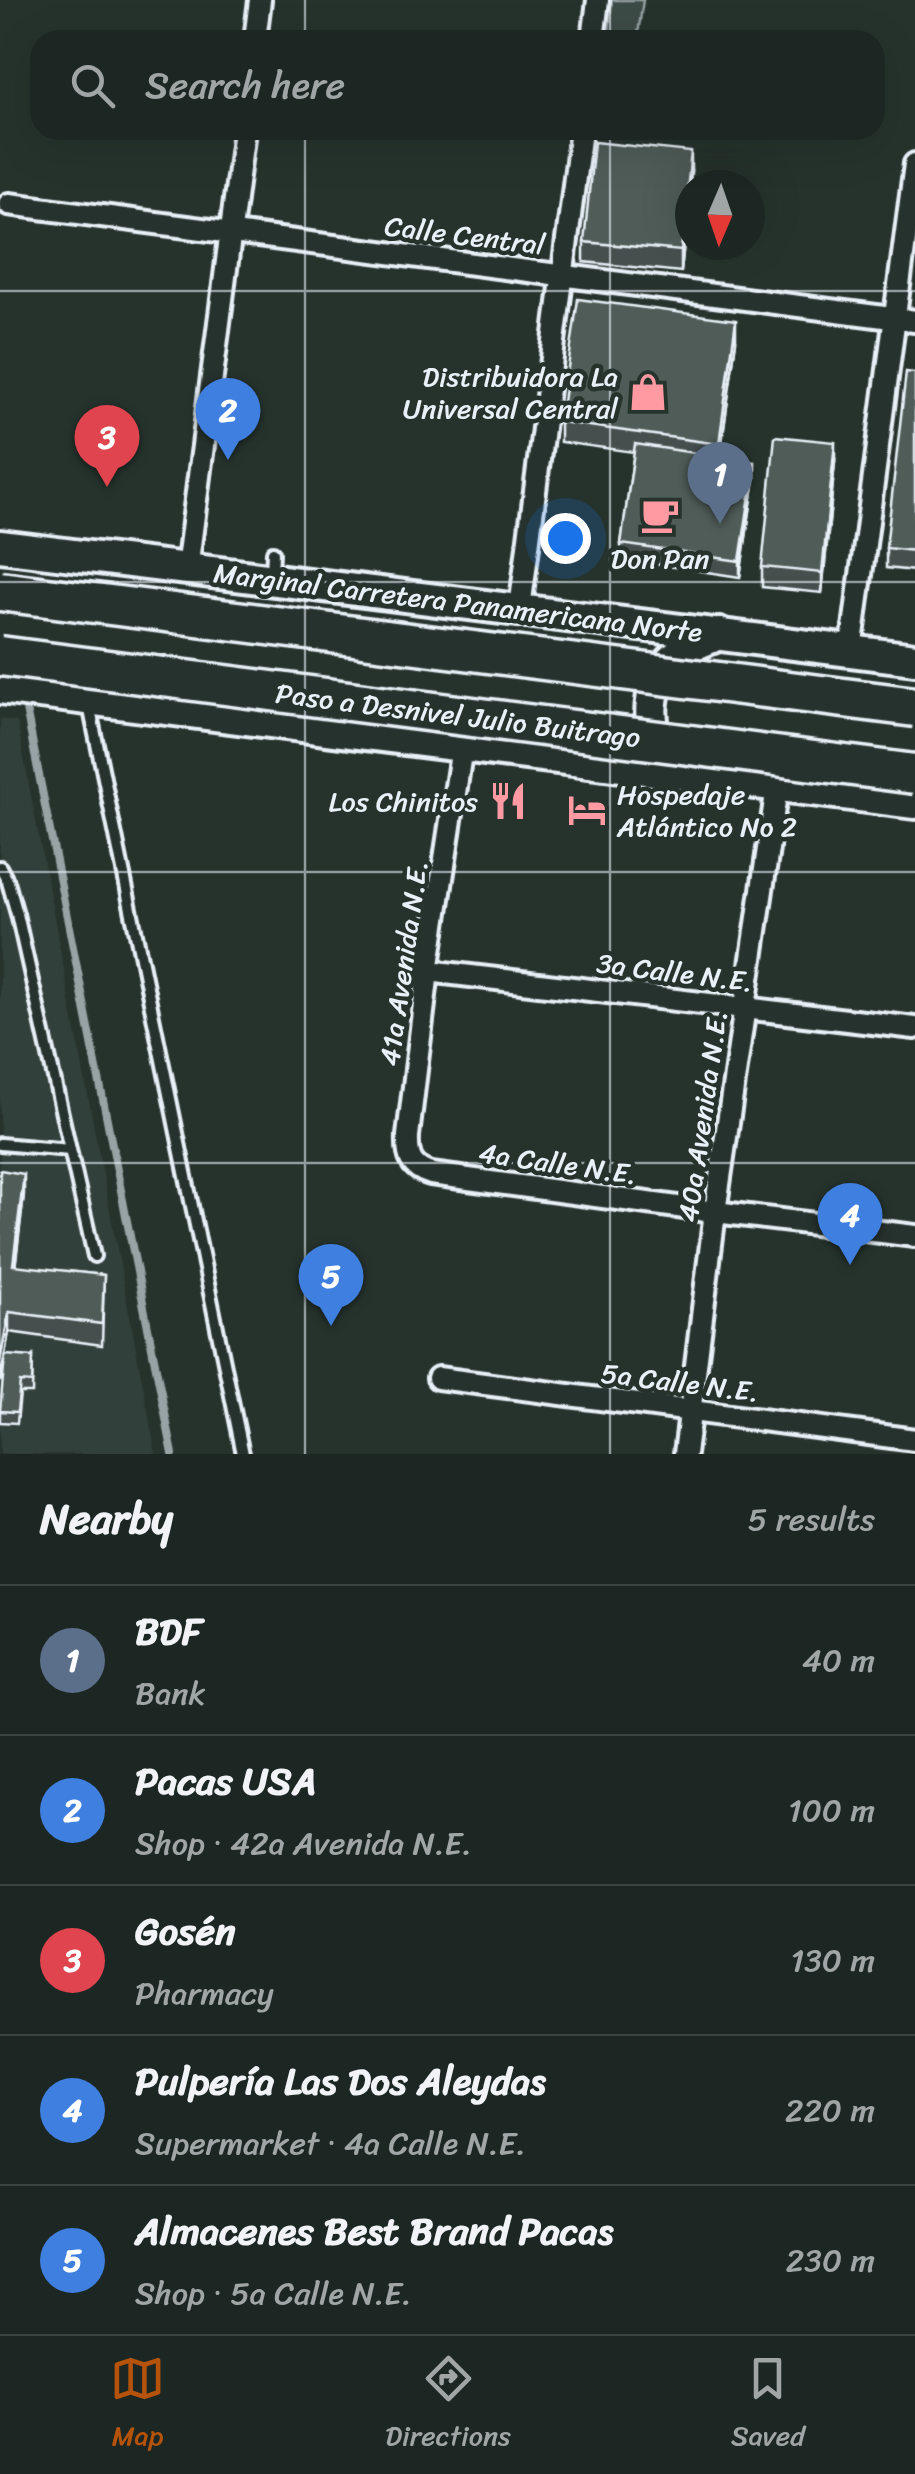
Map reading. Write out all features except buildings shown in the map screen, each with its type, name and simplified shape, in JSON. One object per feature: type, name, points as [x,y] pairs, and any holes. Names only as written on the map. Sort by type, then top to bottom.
[{"type":"highway","points":[[0,592],[915,707]]},
{"type":"highway","name":"Paso a Desnivel Julio Buitrago","points":[[11,682],[915,774]]},
{"type":"street","points":[[256,30],[260,0]]},
{"type":"street","points":[[594,30],[598,0]]},
{"type":"street","points":[[186,569],[243,140]]},
{"type":"street","points":[[520,609],[580,140]]},
{"type":"street","points":[[851,651],[905,319],[915,164]]},
{"type":"street","name":"Calle Central","points":[[9,204],[905,319]]},
{"type":"street","name":"Marginal Carretera Panamericana Norte","points":[[0,546],[186,569],[273,566],[520,609],[915,659]]},
{"type":"street","points":[[686,776],[656,743],[651,699],[657,680],[675,657],[720,634]]},
{"type":"street","points":[[11,682],[88,699],[915,803]]},
{"type":"street","name":"41a Avenida N.E.","points":[[431,1174],[412,1164],[408,1146],[428,971],[462,747]]},
{"type":"street","name":"40a Avenida N.E.","points":[[685,1454],[715,1212],[777,787]]},
{"type":"street","name":"3a Calle N.E.","points":[[428,971],[915,1028]]},
{"type":"street","name":"4a Calle N.E.","points":[[431,1174],[915,1236]]},
{"type":"street","name":"5a Calle N.E.","points":[[438,1378],[915,1440]]},
{"type":"lane","points":[[88,699],[243,1454]]},
{"type":"lane","points":[[0,867],[17,914],[94,1256]]},
{"type":"lane","points":[[0,1144],[70,1150]]},
{"type":"shaded area","points":[[612,0],[643,0],[639,30],[609,30]]},
{"type":"shaded area","points":[[0,719],[17,722],[156,1454],[0,1454]]},
{"type":"waterway","points":[[24,699],[173,1454]]},
{"type":"place","name":"Distribuidora La Universal Central","points":[[648,392]]},
{"type":"place","name":"Pacas USA","points":[[228,460]]},
{"type":"place","name":"Gosén","points":[[107,487]]},
{"type":"place","name":"Don Pan","points":[[660,515]]},
{"type":"place","name":"BDF","points":[[720,524]]},
{"type":"place","name":"Los Chinitos","points":[[508,801]]},
{"type":"place","name":"Hospedaje Atlántico No 2","points":[[587,810]]},
{"type":"place","name":"Pulpería Las Dos Aleydas","points":[[850,1265]]},
{"type":"place","name":"Almacenes Best Brand Pacas","points":[[331,1326]]}]
